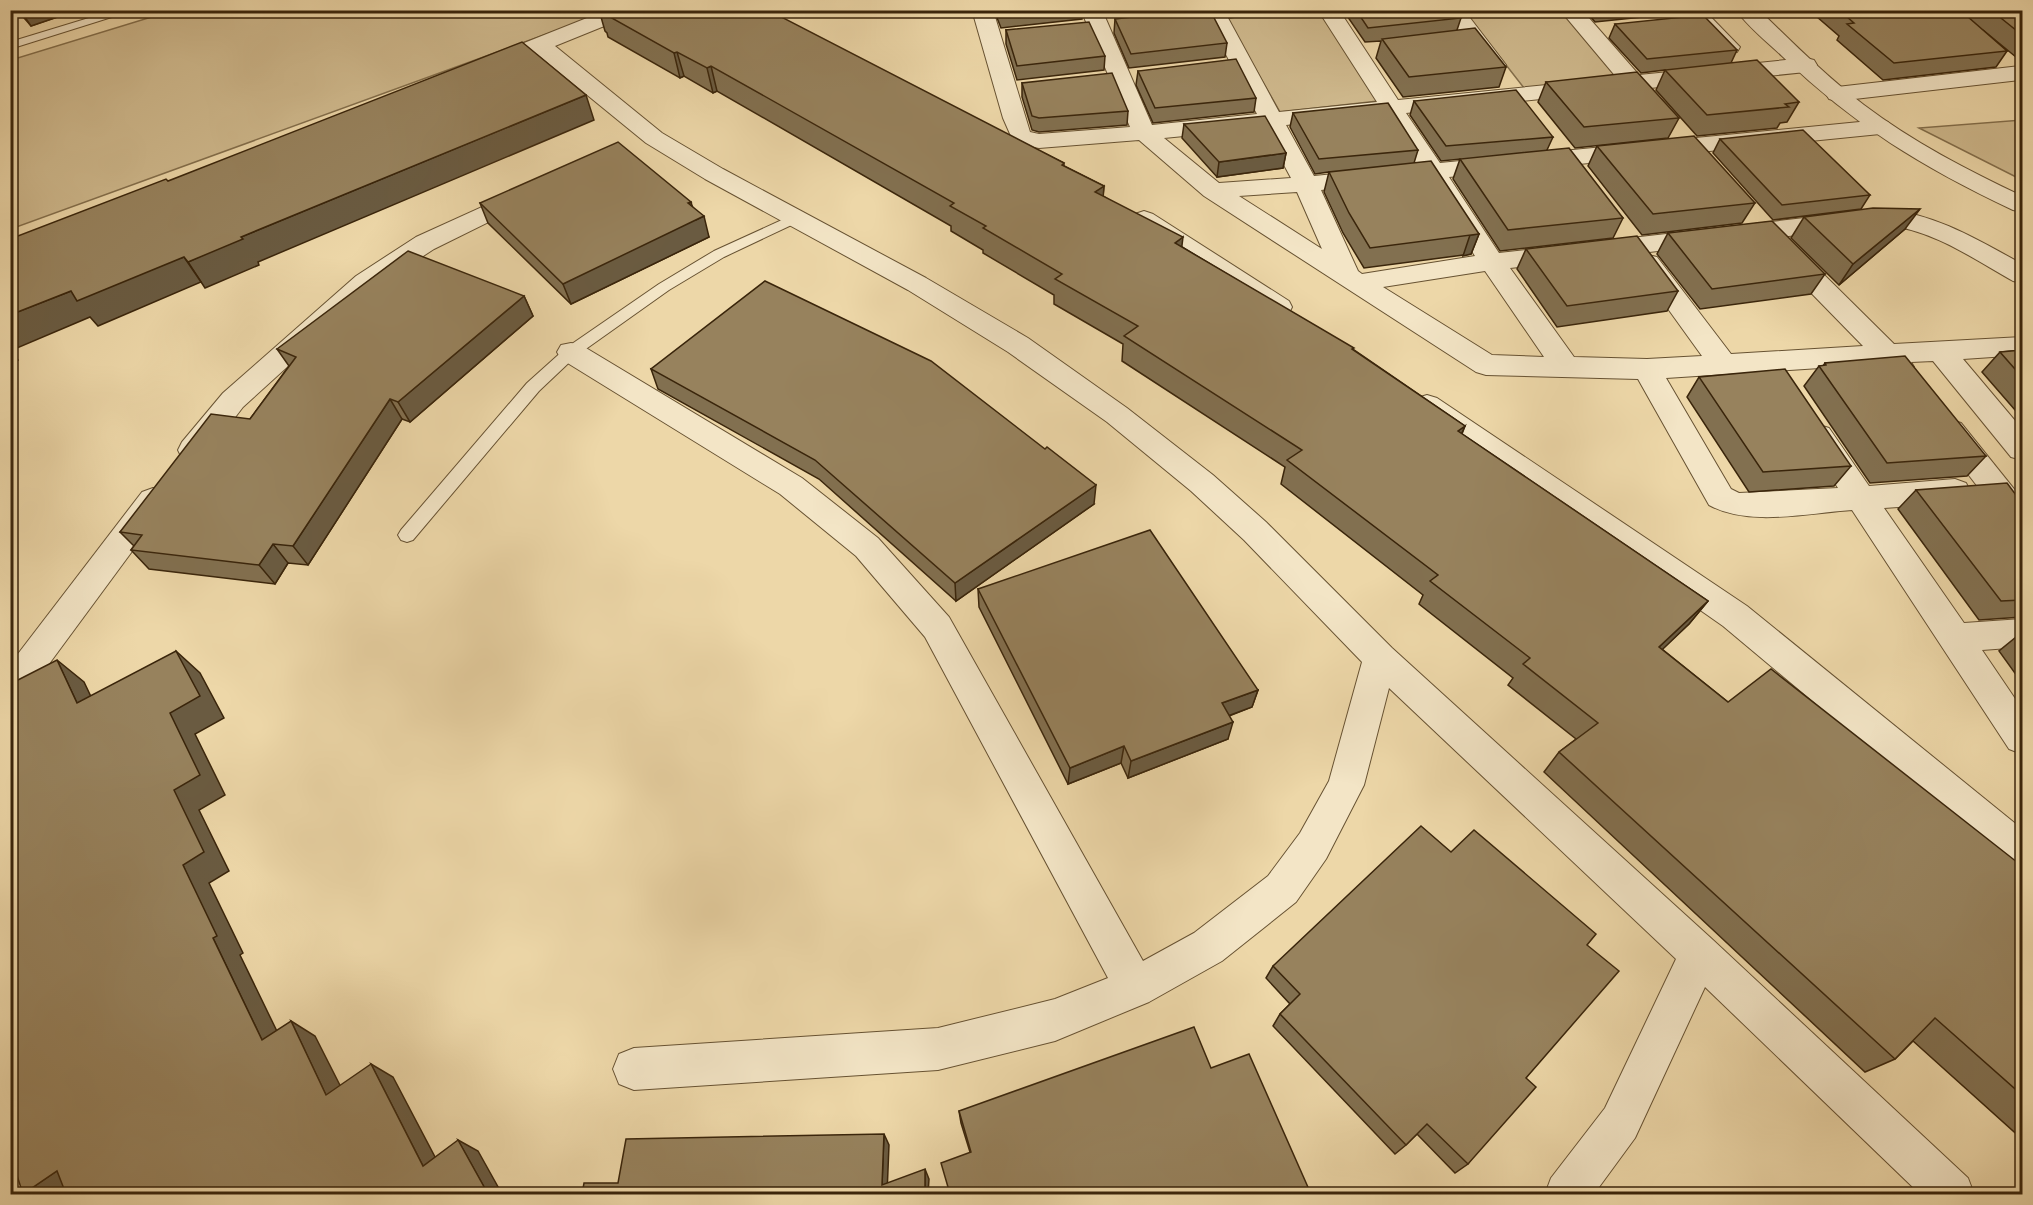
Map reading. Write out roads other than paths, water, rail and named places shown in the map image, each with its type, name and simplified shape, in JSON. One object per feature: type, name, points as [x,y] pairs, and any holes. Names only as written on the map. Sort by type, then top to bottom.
[{"type":"street","points":[[507,58],[627,10]]},
{"type":"street","points":[[982,10],[992,37],[1004,90],[1019,133],[1022,138],[1030,140],[1144,133],[1390,106],[1524,103],[1633,82],[1760,79],[1806,65]]},
{"type":"street","points":[[1180,17],[1246,10]]},
{"type":"street","points":[[1328,10],[1366,51],[1390,106],[1492,262],[1567,368]]},
{"type":"street","points":[[1453,10],[1464,40],[1524,103]]},
{"type":"street","points":[[1570,10],[1599,30],[1633,82],[1697,154]]},
{"type":"street","points":[[1746,10],[1837,94],[1880,127],[1925,156],[2022,205]]},
{"type":"street","points":[[1214,12],[1231,65],[1271,118],[1352,280]]},
{"type":"street","points":[[1690,17],[1760,79]]},
{"type":"street","points":[[1094,18],[1132,76],[1144,133],[1213,191],[1486,365],[1647,369],[2022,346]]},
{"type":"street","points":[[1074,28],[1094,18],[1121,23]]},
{"type":"street","points":[[992,37],[1015,34]]},
{"type":"street","points":[[540,45],[643,142],[795,218],[917,284],[1018,345],[1117,415],[1203,483],[1255,531],[1380,658],[1699,954],[1952,1194]]},
{"type":"street","points":[[1994,52],[2021,74]]},
{"type":"street","points":[[1837,94],[2021,74]]},
{"type":"street","points":[[1098,80],[1132,76]]},
{"type":"street","points":[[1004,90],[1027,88]]},
{"type":"street","points":[[1213,191],[1567,158],[1697,154],[1807,125],[1880,127]]},
{"type":"street","points":[[990,137],[1053,170]]},
{"type":"street","points":[[23,673],[125,534],[233,400],[365,282],[425,243],[546,185]]},
{"type":"street","points":[[1126,208],[1303,322]]},
{"type":"street","points":[[1352,280],[1492,262],[1628,237],[1757,222],[1884,217],[1901,217],[1935,229],[2022,275]]},
{"type":"street","points":[[1757,222],[1890,355],[1926,400],[2010,488],[2022,521]]},
{"type":"street","points":[[1628,237],[1724,365]]},
{"type":"street","points":[[571,352],[791,486],[867,547],[906,590],[943,637],[1135,988]]},
{"type":"street","points":[[1941,352],[2022,449]]},
{"type":"street","points":[[1770,362],[2022,738]]},
{"type":"street","points":[[1647,369],[1720,497],[1733,504],[1747,506],[2010,488]]},
{"type":"street","points":[[1401,387],[1735,616],[2022,852]]},
{"type":"street","points":[[1955,638],[2022,633]]},
{"type":"street","points":[[634,1069],[938,1049],[1055,1020],[1135,988],[1208,947],[1282,889],[1313,846],[1346,785],[1380,658]]},
{"type":"street","points":[[1567,1194],[1620,1123],[1699,954]]},
{"type":"lane","points":[[10,46],[129,10]]},
{"type":"lane","points":[[407,535],[533,387],[571,352],[664,287],[719,254],[795,218]]}]
